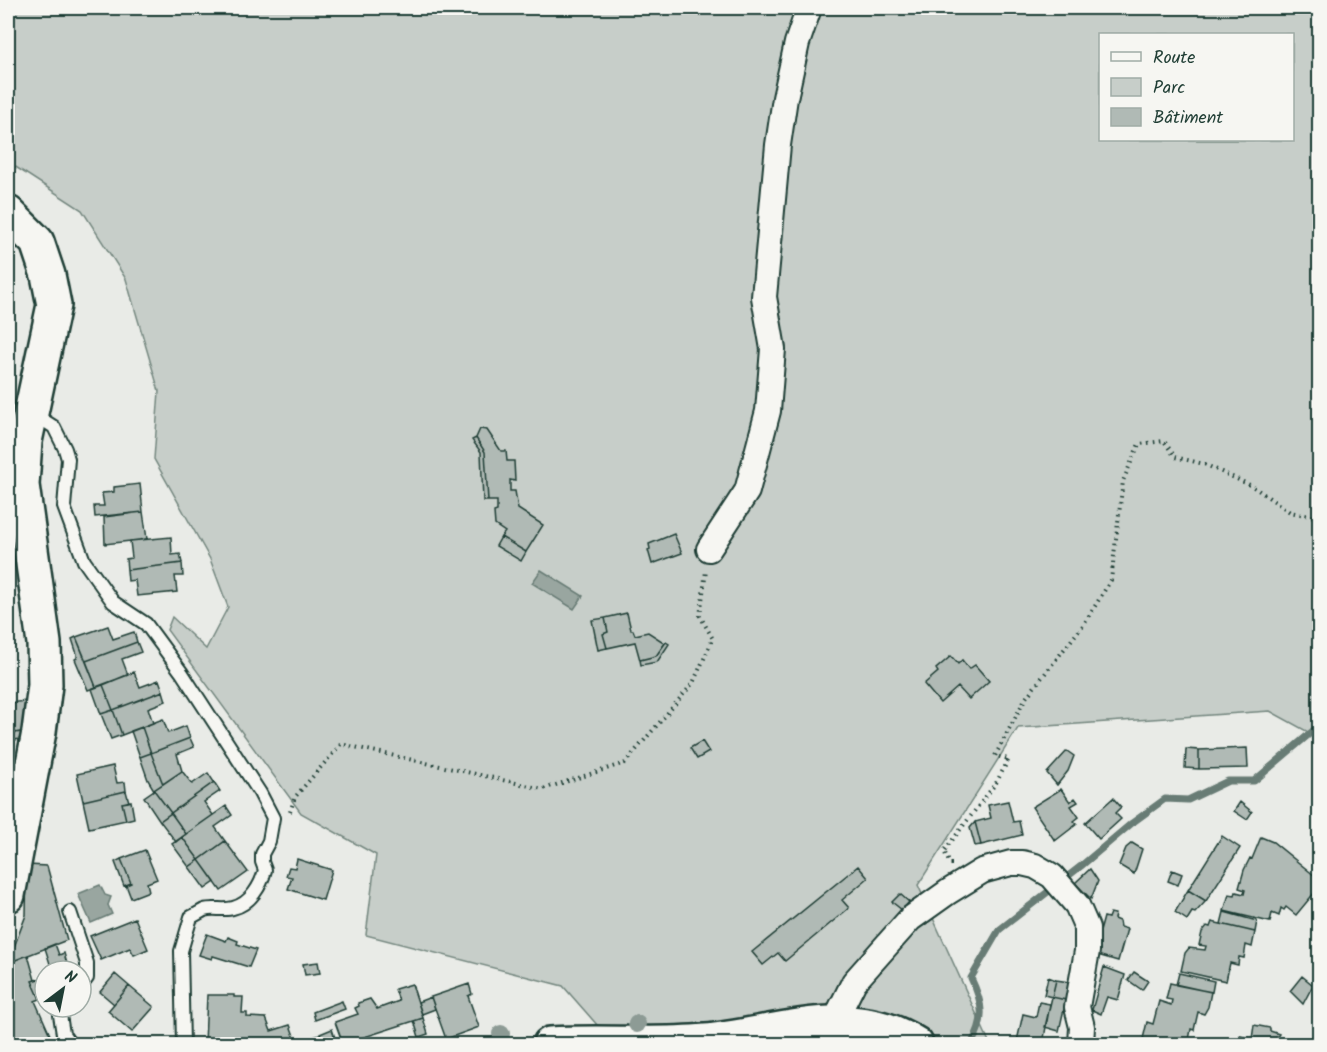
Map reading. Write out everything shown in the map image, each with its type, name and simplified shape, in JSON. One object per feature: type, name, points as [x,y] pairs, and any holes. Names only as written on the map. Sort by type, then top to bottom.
[{"type":"street","points":[[709,549],[747,491],[768,411],[773,349],[764,297],[778,145],[787,87],[797,43],[809,8]]},
{"type":"street","points":[[8,213],[37,242],[48,274],[54,305],[25,441],[22,485],[44,643],[45,685],[39,732],[8,895]]},
{"type":"street","points":[[838,1022],[841,1008],[854,982],[910,919],[982,871],[1011,863],[1022,863],[1035,866],[1052,876],[1070,894],[1088,928],[1087,951],[1077,1007],[1065,1044]]},
{"type":"street","points":[[1077,1007],[1082,1027],[1081,1044]]},
{"type":"street","points":[[550,1044],[707,1041],[838,1022],[878,1026],[916,1044]]},
{"type":"lane","points":[[31,412],[54,427],[65,449],[68,459],[64,507],[84,561],[113,602],[146,624],[182,673],[260,793],[273,818],[269,841],[262,854],[262,862],[266,870],[255,893],[244,904],[232,909],[205,910],[191,917],[181,951],[183,1044]]},
{"type":"lane","points":[[70,912],[86,959]]},
{"type":"lane","points":[[61,1019],[63,1034],[70,1044]]},
{"type":"path","points":[[960,860],[950,864],[945,851],[996,783],[1009,759],[995,756],[1025,699],[1084,624],[1111,580],[1123,481],[1139,444],[1164,441],[1175,457],[1204,464],[1242,482],[1290,512],[1320,518]]},
{"type":"path","points":[[288,818],[296,797],[341,744],[543,789],[625,763],[693,683],[713,639],[700,616],[709,549]]},
{"type":"green space","points":[[8,8],[1319,8],[1319,738],[1270,711],[1018,728],[918,885],[990,1044],[677,1044],[599,1027],[563,986],[366,935],[376,855],[301,813],[167,630],[172,617],[206,649],[228,607],[210,559],[154,459],[159,391],[126,279],[82,210],[8,162]]},
{"type":"shaded area","points":[[541,570],[583,596],[574,609],[532,583]]},
{"type":"shaded area","points":[[100,885],[105,895],[111,897],[108,905],[112,914],[91,923],[78,894]]},
{"type":"building","points":[[480,429],[487,430],[501,451],[506,451],[507,461],[514,461],[515,481],[510,480],[510,491],[515,491],[518,509],[543,525],[526,552],[501,537],[505,532],[495,525],[494,512],[497,511],[497,501],[488,501],[485,452],[476,438]]},
{"type":"building","points":[[476,438],[485,452],[488,501],[483,501],[481,452],[472,440]]},
{"type":"building","points":[[140,484],[143,512],[95,517],[94,506],[104,506],[102,493],[114,492],[114,487]]},
{"type":"building","points":[[143,512],[147,539],[105,544],[104,517]]},
{"type":"building","points":[[674,534],[682,553],[652,564],[648,550],[650,549],[649,544]]},
{"type":"building","points":[[171,537],[172,555],[180,554],[182,563],[127,570],[126,559],[132,558],[130,541]]},
{"type":"building","points":[[501,537],[526,552],[521,561],[496,546]]},
{"type":"building","points":[[182,563],[183,576],[175,576],[177,592],[137,596],[135,580],[128,581],[127,570]]},
{"type":"building","points":[[627,613],[631,630],[635,635],[648,632],[665,643],[656,656],[640,660],[635,642],[607,648],[603,634],[608,632],[605,618]]},
{"type":"building","points":[[605,618],[608,632],[603,634],[607,648],[598,650],[592,620]]},
{"type":"building","points":[[108,626],[113,639],[134,632],[137,642],[86,661],[76,637]]},
{"type":"building","points":[[76,637],[96,687],[88,690],[75,659],[77,654],[72,639]]},
{"type":"building","points":[[137,642],[141,652],[122,659],[128,675],[96,687],[86,661]]},
{"type":"building","points":[[666,642],[669,644],[657,662],[641,665],[640,660],[656,656]]},
{"type":"building","points":[[951,656],[958,664],[962,660],[969,669],[975,665],[989,681],[969,699],[958,687],[940,703],[924,684]]},
{"type":"building","points":[[134,672],[140,687],[159,680],[163,691],[113,710],[103,685]]},
{"type":"building","points":[[103,685],[113,710],[101,714],[92,689]]},
{"type":"building","points":[[163,691],[166,701],[148,708],[153,723],[122,735],[113,710]]},
{"type":"building","points":[[26,701],[21,732],[8,734],[8,703]]},
{"type":"building","points":[[113,710],[122,735],[111,739],[101,714]]},
{"type":"building","points":[[163,719],[168,733],[186,726],[190,738],[151,753],[142,727]]},
{"type":"building","points":[[142,727],[151,753],[140,757],[131,731]]},
{"type":"building","points":[[21,732],[20,739],[8,741],[8,734]]},
{"type":"building","points":[[190,738],[194,747],[177,754],[182,771],[163,784],[151,753]]},
{"type":"building","points":[[702,741],[709,752],[697,759],[690,748]]},
{"type":"building","points":[[1247,748],[1248,768],[1199,769],[1199,750]]},
{"type":"building","points":[[1186,749],[1199,750],[1199,769],[1185,768]]},
{"type":"building","points":[[1067,751],[1074,756],[1068,771],[1057,785],[1047,773]]},
{"type":"building","points":[[151,753],[163,784],[154,790],[140,757]]},
{"type":"building","points":[[113,766],[117,783],[125,782],[126,791],[83,801],[77,774]]},
{"type":"building","points":[[182,771],[192,784],[208,773],[214,782],[171,813],[154,790]]},
{"type":"building","points":[[214,782],[220,791],[204,802],[213,815],[186,834],[171,813]]},
{"type":"building","points":[[1061,789],[1070,802],[1075,798],[1078,802],[1071,806],[1079,817],[1074,821],[1077,824],[1055,841],[1032,807]]},
{"type":"building","points":[[154,790],[171,813],[160,821],[144,797]]},
{"type":"building","points":[[126,791],[129,802],[122,803],[126,820],[89,828],[83,801]]},
{"type":"building","points":[[1113,798],[1121,807],[1115,813],[1121,819],[1099,839],[1085,823]]},
{"type":"building","points":[[131,801],[134,818],[126,820],[122,803]]},
{"type":"building","points":[[1008,801],[1013,822],[1019,821],[1022,835],[981,845],[975,822],[991,818],[988,805]]},
{"type":"building","points":[[1240,802],[1252,812],[1246,819],[1234,811]]},
{"type":"building","points":[[226,806],[232,815],[215,827],[225,841],[199,860],[182,837]]},
{"type":"building","points":[[171,813],[186,834],[176,842],[160,821]]},
{"type":"building","points":[[975,822],[981,845],[975,846],[970,828]]},
{"type":"building","points":[[1222,836],[1240,848],[1206,901],[1188,890]]},
{"type":"building","points":[[182,837],[199,860],[189,867],[172,844]]},
{"type":"building","points":[[1261,837],[1273,842],[1320,880],[1320,886],[1296,915],[1286,907],[1284,910],[1281,908],[1279,916],[1272,913],[1270,922],[1224,911],[1229,894],[1235,895],[1236,892],[1244,894],[1245,890],[1239,888],[1244,870],[1250,858],[1252,859]]},
{"type":"building","points":[[225,841],[248,872],[221,891],[199,860]]},
{"type":"building","points":[[1132,843],[1142,849],[1134,874],[1119,865],[1126,848]]},
{"type":"building","points":[[145,850],[157,879],[147,883],[149,891],[131,898],[126,885],[131,883],[121,859]]},
{"type":"building","points":[[121,859],[131,883],[124,886],[115,862]]},
{"type":"building","points":[[297,859],[332,870],[323,900],[288,889],[292,877],[286,876],[289,867],[295,868]]},
{"type":"building","points":[[199,860],[215,882],[205,889],[189,867]]},
{"type":"building","points":[[27,865],[47,866],[67,940],[8,963],[26,915]]},
{"type":"building","points":[[858,866],[868,878],[842,900],[849,908],[785,961],[778,953],[763,965],[752,952]]},
{"type":"building","points":[[1090,869],[1098,881],[1091,899],[1075,883]]},
{"type":"building","points":[[1172,870],[1182,874],[1178,885],[1168,881]]},
{"type":"building","points":[[1188,890],[1206,901],[1195,913],[1192,912],[1187,920],[1175,912]]},
{"type":"building","points":[[900,894],[909,902],[902,910],[892,902]]},
{"type":"building","points":[[1224,912],[1257,921],[1255,932],[1221,924]]},
{"type":"building","points":[[1110,913],[1115,914],[1114,919],[1119,921],[1120,927],[1127,929],[1118,961],[1094,954],[1104,917],[1108,918]]},
{"type":"building","points":[[135,918],[148,949],[134,955],[130,948],[101,960],[90,936]]},
{"type":"building","points":[[1212,922],[1255,932],[1252,947],[1246,945],[1244,958],[1239,957],[1238,965],[1230,963],[1226,981],[1181,971],[1185,953],[1189,948],[1205,950],[1206,946],[1199,945],[1202,932],[1207,926],[1210,927]]},
{"type":"building","points":[[207,934],[226,941],[228,937],[238,941],[237,944],[256,950],[249,967],[213,956],[212,959],[199,955]]},
{"type":"building","points":[[55,944],[59,955],[64,953],[66,959],[48,959],[45,948]]},
{"type":"building","points":[[28,955],[33,973],[33,1019],[43,1019],[54,1044],[16,1044],[8,1024],[8,963]]},
{"type":"building","points":[[318,962],[320,973],[305,975],[303,964]]},
{"type":"building","points":[[1104,967],[1125,975],[1118,1000],[1107,997],[1101,1014],[1092,1010]]},
{"type":"building","points":[[1134,972],[1148,981],[1142,990],[1128,980]]},
{"type":"building","points":[[1179,973],[1214,981],[1212,992],[1176,985]]},
{"type":"building","points":[[115,974],[129,986],[114,1004],[100,992]]},
{"type":"building","points":[[1302,976],[1313,985],[1303,1004],[1290,991]]},
{"type":"building","points":[[1048,977],[1056,980],[1052,997],[1044,995]]},
{"type":"building","points":[[1056,980],[1069,982],[1066,1000],[1052,997]]},
{"type":"building","points":[[1170,983],[1211,992],[1208,1007],[1204,1014],[1198,1012],[1194,1030],[1191,1029],[1189,1040],[1185,1040],[1184,1044],[1167,1044],[1143,1039],[1147,1022],[1153,1024],[1159,1001],[1171,1005],[1172,1000],[1166,999]]},
{"type":"building","points":[[412,984],[423,1018],[343,1044],[335,1022],[358,1014],[355,1008],[359,1006],[358,1003],[370,999],[377,1009],[399,1001],[395,989]]},
{"type":"building","points":[[469,984],[472,994],[468,996],[479,1027],[446,1039],[431,997]]},
{"type":"building","points":[[129,986],[154,1007],[132,1032],[108,1011]]},
{"type":"building","points":[[207,995],[243,997],[242,1013],[247,1013],[247,1017],[266,1018],[271,1031],[290,1025],[297,1044],[205,1044]]},
{"type":"building","points":[[431,997],[435,1009],[422,1014],[418,1002]]},
{"type":"building","points":[[1052,997],[1066,1000],[1059,1031],[1045,1027]]},
{"type":"building","points":[[342,1001],[345,1009],[315,1020],[313,1012]]},
{"type":"building","points":[[1039,1002],[1050,1004],[1043,1044],[1017,1041],[1023,1014],[1036,1017]]},
{"type":"building","points":[[423,1018],[428,1034],[419,1037],[414,1021]]},
{"type":"building","points":[[1254,1025],[1270,1028],[1270,1031],[1279,1034],[1274,1044],[1238,1044],[1240,1036],[1252,1039]]},
{"type":"building","points":[[332,1029],[337,1044],[323,1044],[320,1034]]},
{"type":"building","points":[[320,1035],[323,1044],[304,1044],[303,1040]]},
{"type":"waterway","points":[[971,1044],[981,1019],[978,995],[971,978],[999,930],[1165,799],[1188,800],[1228,781],[1254,781],[1320,725]]}]
